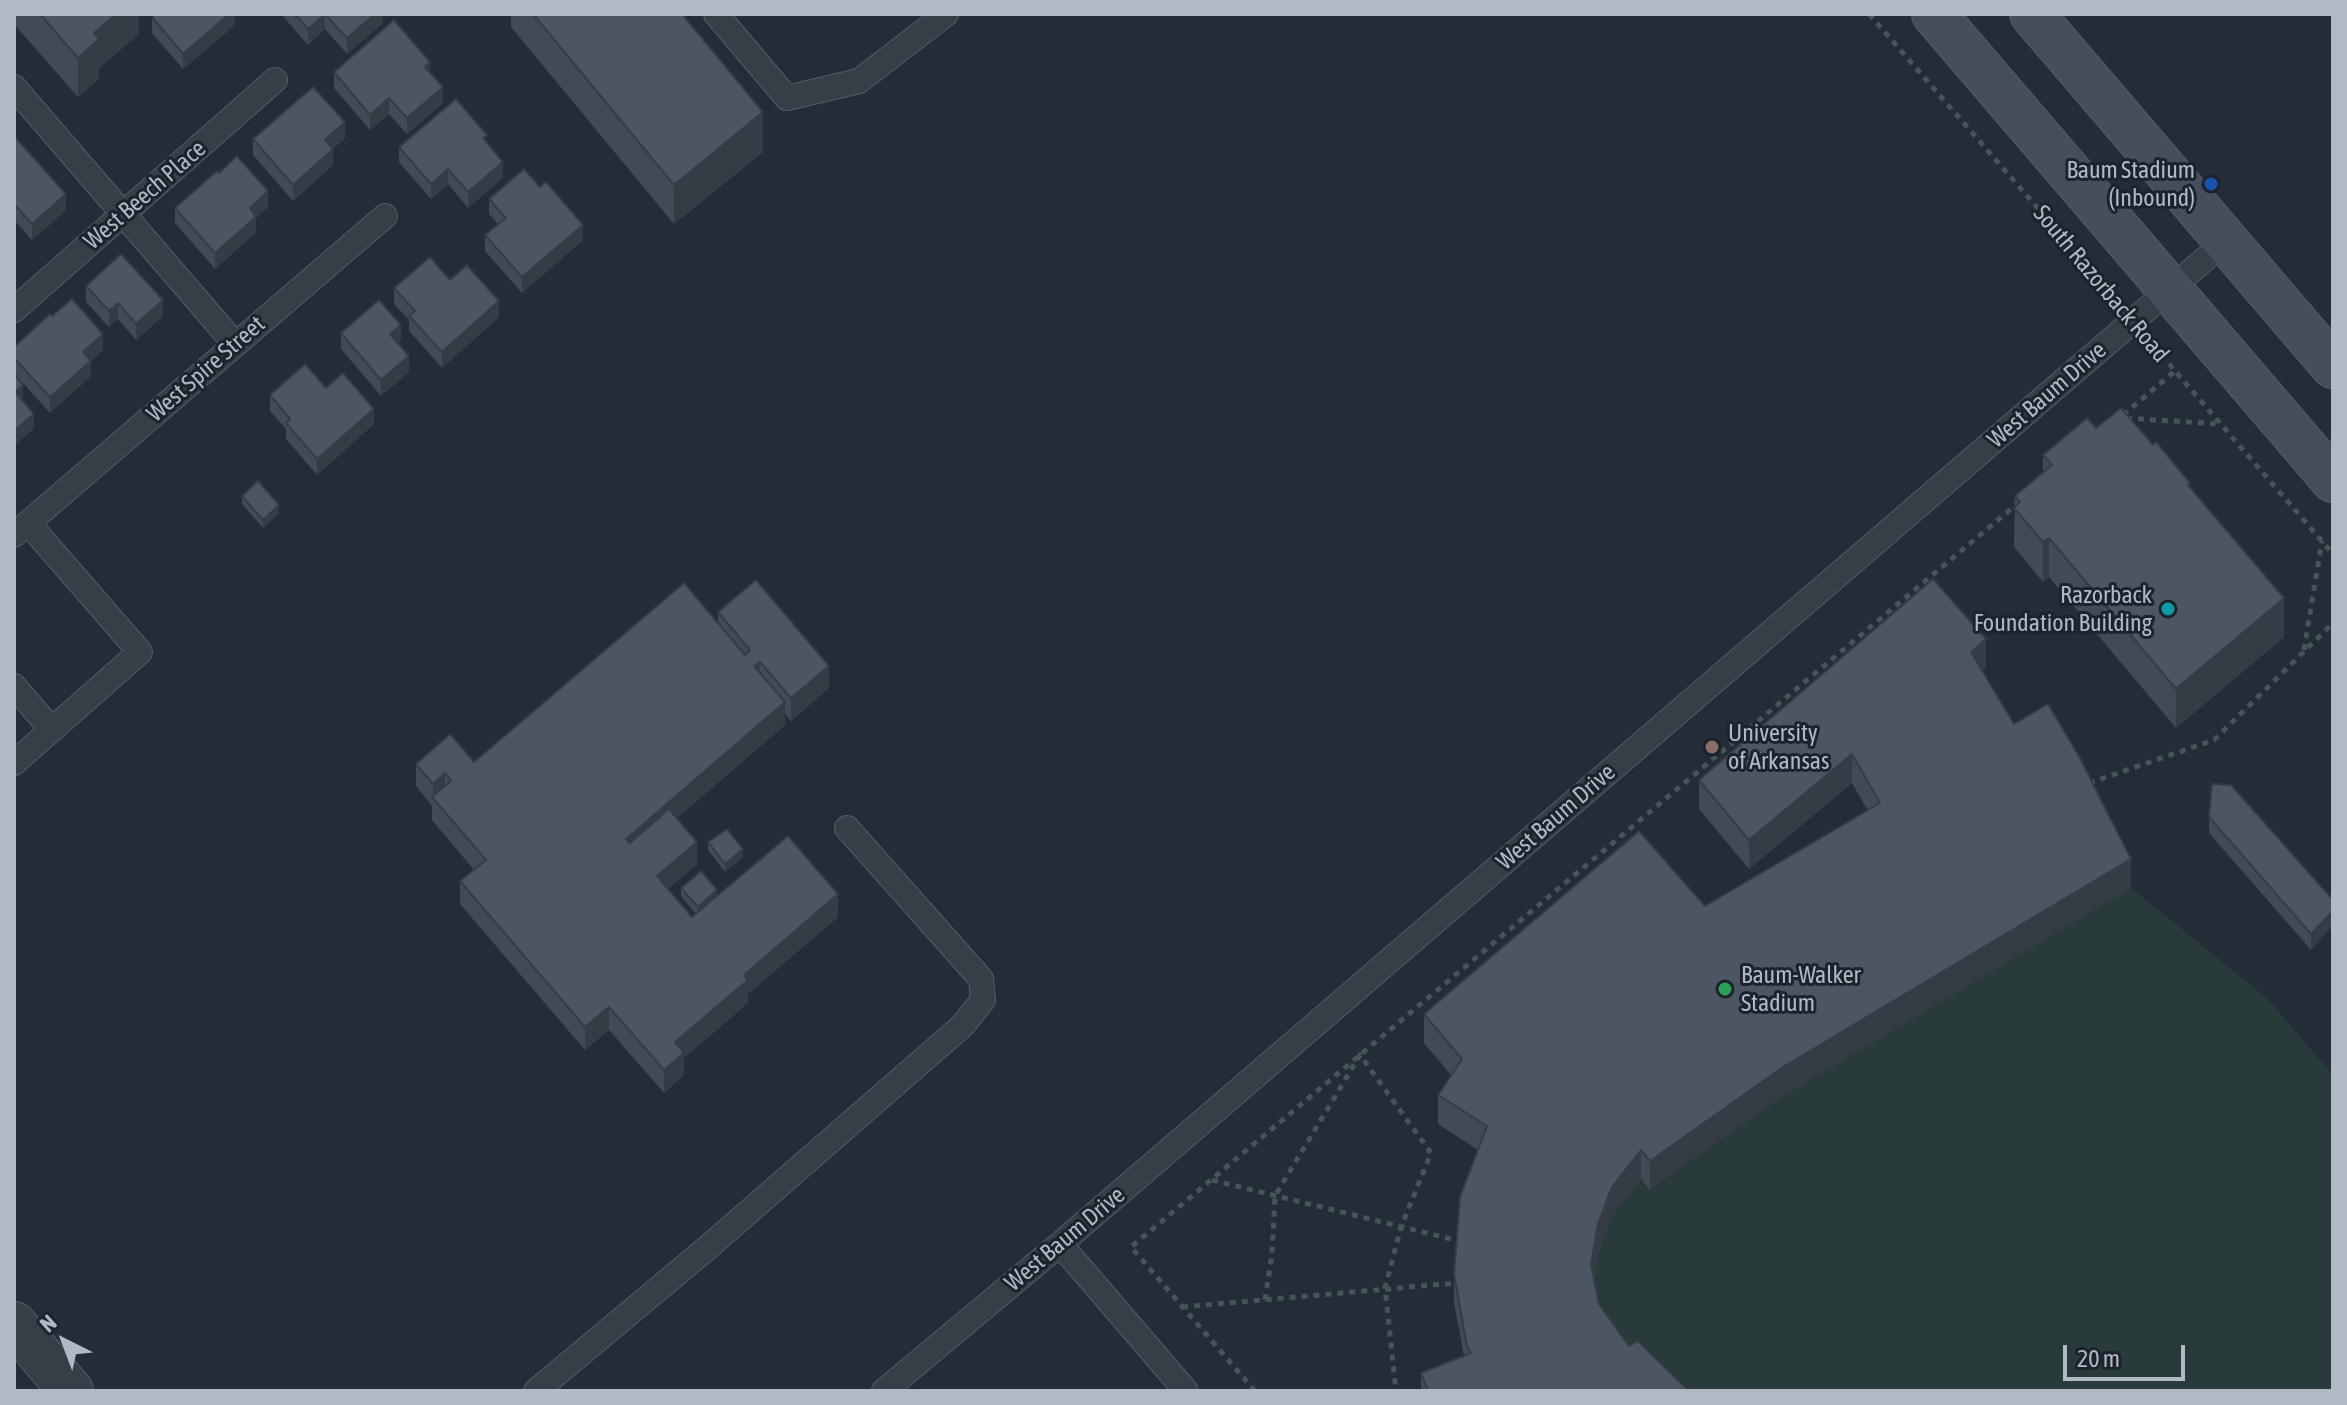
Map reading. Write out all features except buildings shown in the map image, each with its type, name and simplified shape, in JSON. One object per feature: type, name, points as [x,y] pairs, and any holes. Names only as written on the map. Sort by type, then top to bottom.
[{"type":"main road","name":"South Razorback Road","points":[[1934,14],[2333,480]]},
{"type":"main road","points":[[2032,14],[2333,366]]},
{"type":"street","points":[[14,1324],[71,1391]]},
{"type":"lane","points":[[716,14],[787,98],[859,81],[946,14]]},
{"type":"lane","name":"West Beech Place","points":[[14,310],[275,80]]},
{"type":"lane","points":[[14,87],[235,344]]},
{"type":"lane","name":"West Spire Street","points":[[14,763],[140,652],[21,529],[385,216]]},
{"type":"lane","name":"West Baum Drive","points":[[884,1391],[1060,1244],[2226,241]]},
{"type":"lane","points":[[14,686],[52,730]]},
{"type":"lane","points":[[536,1391],[706,1249],[962,1026],[983,1000],[981,979],[847,828]]},
{"type":"lane","points":[[1060,1244],[1186,1391]]},
{"type":"path","name":"South Razorback Road","points":[[1869,14],[2333,554]]},
{"type":"path","points":[[2175,371],[2121,417],[2219,424]]},
{"type":"path","points":[[1255,1391],[1131,1247],[2023,499]]},
{"type":"path","points":[[2304,651],[2322,540]]},
{"type":"path","points":[[2080,787],[2214,740],[2333,623]]},
{"type":"path","points":[[1610,845],[1619,857]]},
{"type":"path","points":[[1265,1300],[1272,1254],[1275,1196],[1360,1055]]},
{"type":"path","points":[[1360,1055],[1431,1153],[1401,1227],[1385,1288],[1396,1391]]},
{"type":"path","points":[[1211,1180],[1459,1241]]},
{"type":"path","points":[[1182,1307],[1456,1283]]},
{"type":"shaded area","points":[[2131,888],[2267,998],[2333,1075],[2333,1391],[1660,1391],[1591,1293],[1597,1253],[1612,1216],[1641,1179],[1651,1190],[1783,1096]]},
{"type":"place","name":"Baum Stadium (Inbound)","points":[[2211,184]]},
{"type":"place","name":"Razorback Foundation Building","points":[[2168,609]]},
{"type":"place","name":"University of Arkansas","points":[[1712,747]]},
{"type":"place","name":"Baum-Walker Stadium","points":[[1725,989]]}]
